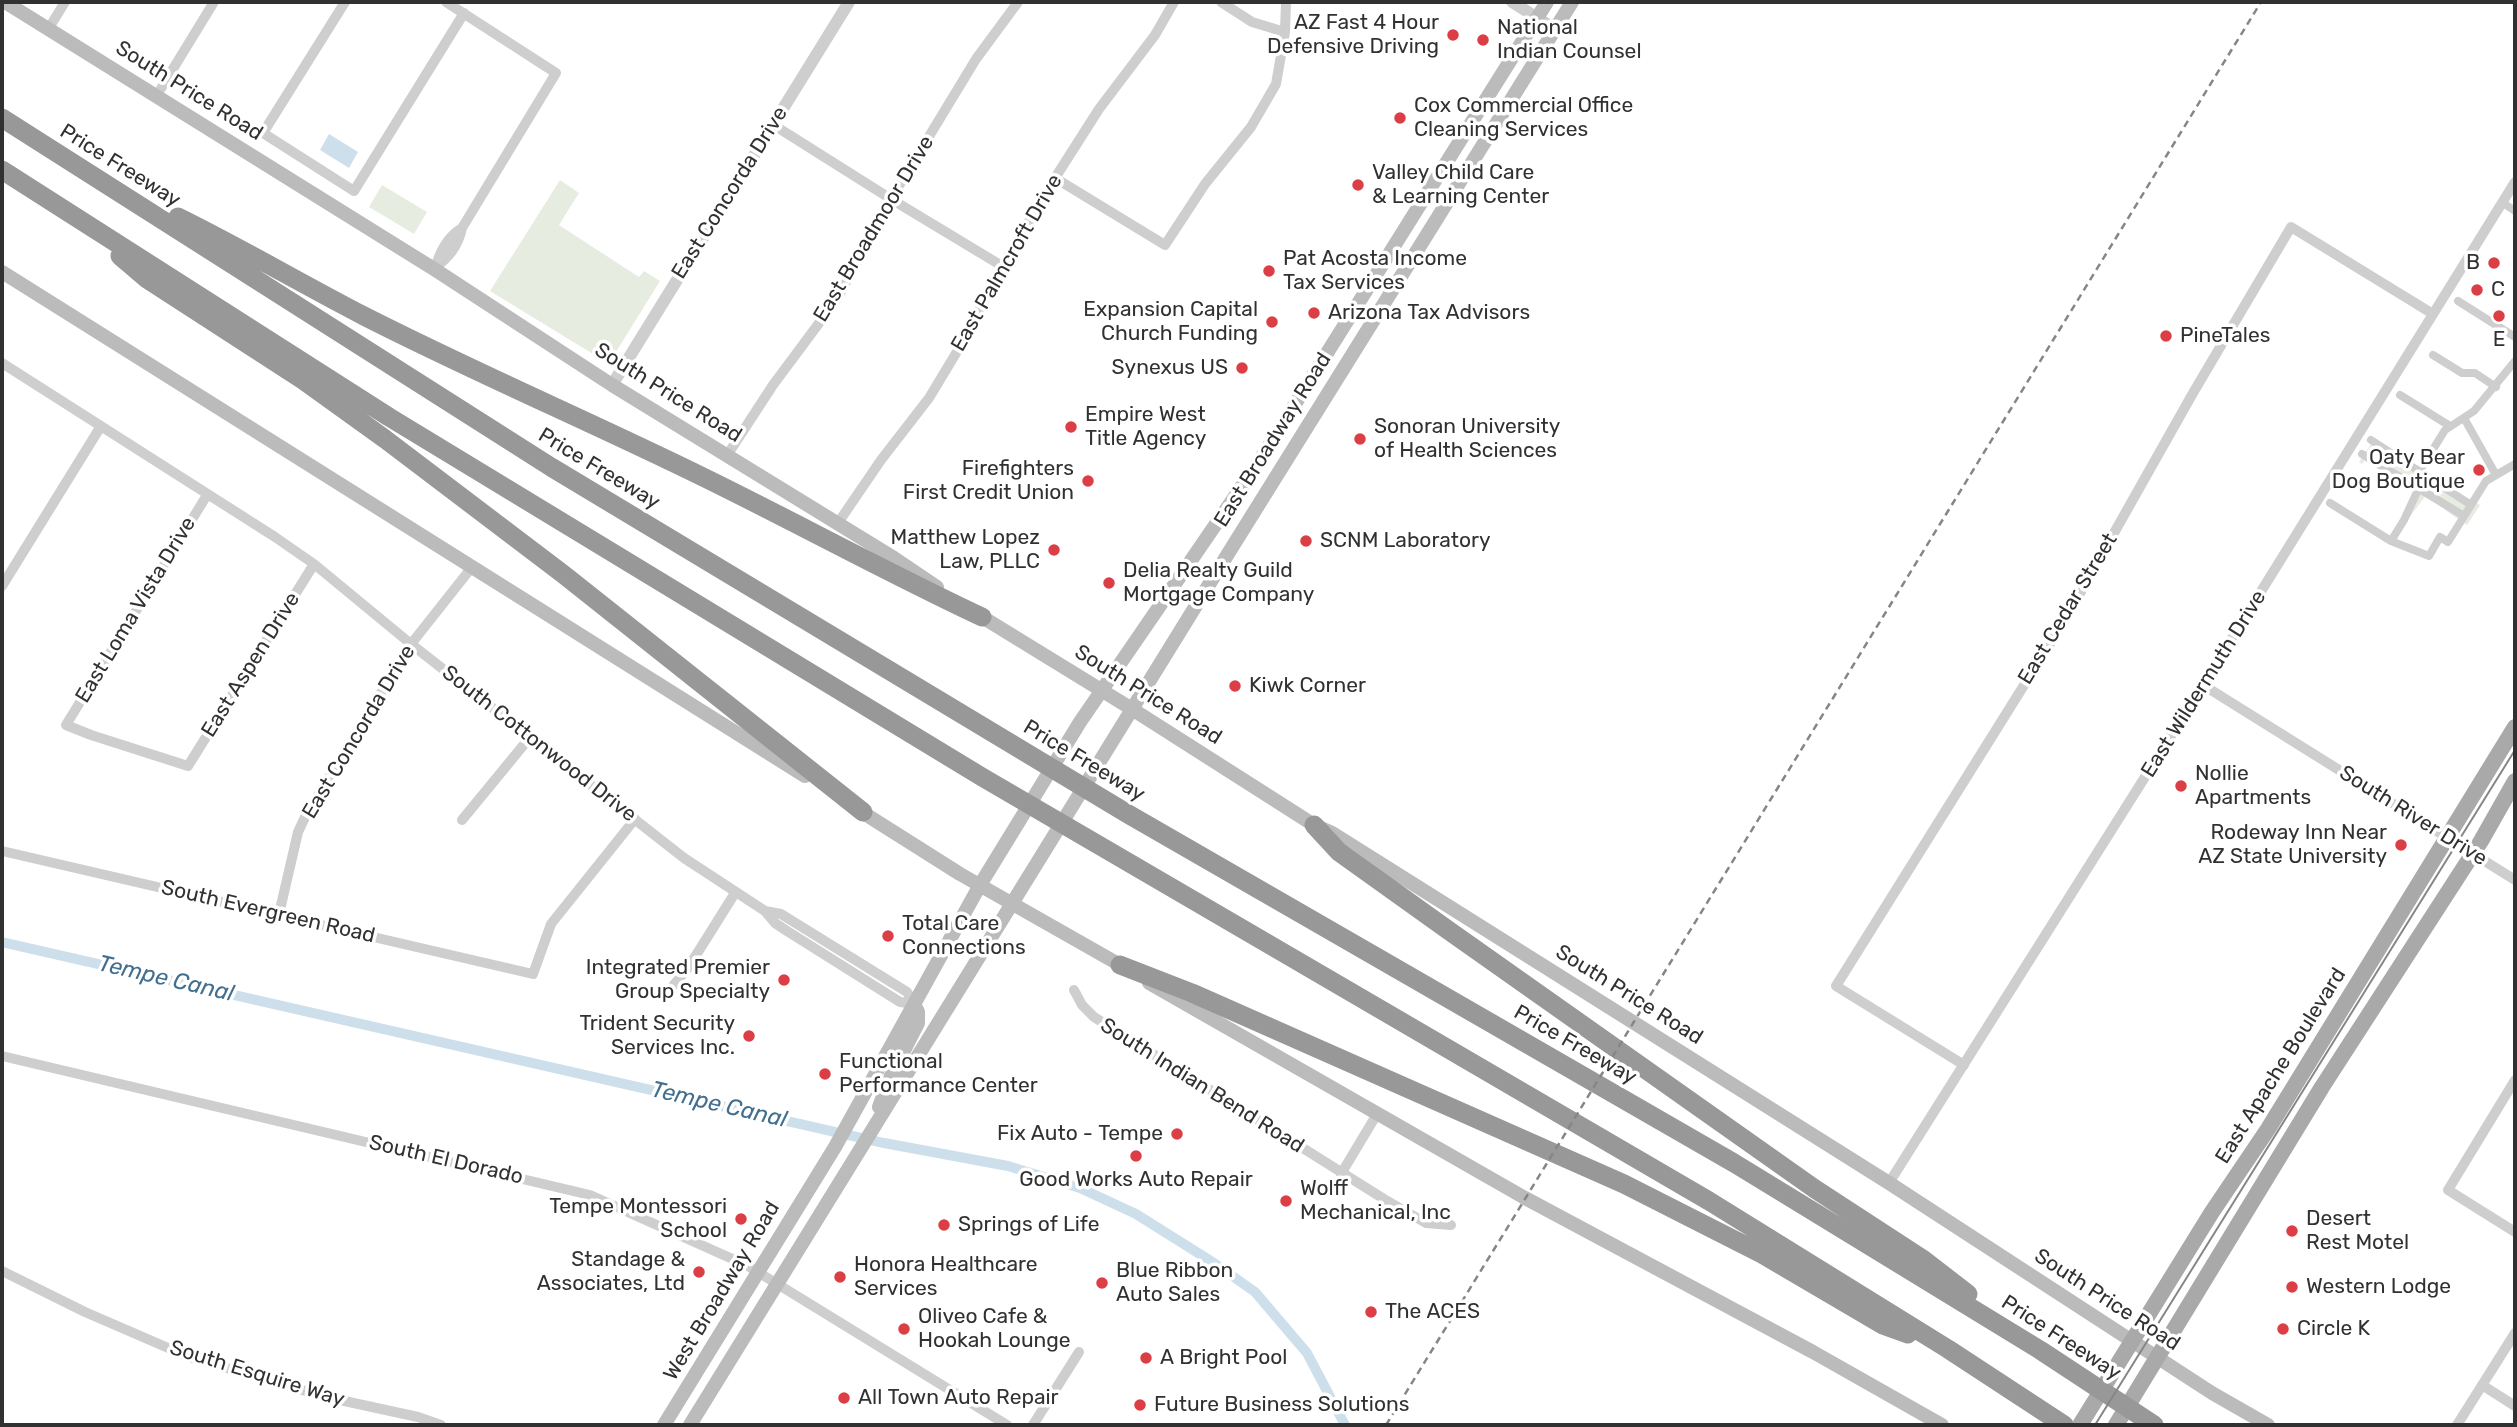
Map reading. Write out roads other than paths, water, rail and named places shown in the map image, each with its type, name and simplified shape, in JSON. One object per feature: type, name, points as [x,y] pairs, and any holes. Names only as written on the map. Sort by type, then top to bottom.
[{"type":"highway","name":"Price Freeway","points":[[2,118],[551,467],[1128,814],[1734,1163],[2040,1350],[2154,1425]]},
{"type":"highway","points":[[2,170],[389,417],[970,770],[1709,1201],[1948,1349],[2064,1425]]},
{"type":"highway","points":[[89,173],[234,244],[311,288],[444,356],[694,472],[982,617]]},
{"type":"highway","points":[[63,208],[147,279],[303,380],[500,526],[863,812]]},
{"type":"highway","points":[[1314,825],[1339,852],[1361,868],[1758,1150],[1924,1260],[2040,1350]]},
{"type":"highway","points":[[1120,965],[1192,993],[1624,1184],[1762,1254],[1883,1325],[1948,1349]]},
{"type":"main road","name":"South Price Road","points":[[5,2],[434,269],[612,385],[894,558],[982,617],[1889,1183],[2235,1408],[2268,1425]]},
{"type":"main road","name":"East Broadway Road","points":[[980,885],[1101,690],[1260,460],[1547,2]]},
{"type":"main road","name":"East Broadway Road","points":[[1013,903],[1572,2]]},
{"type":"main road","points":[[2,272],[980,885],[1120,965],[1176,1001],[1377,1114],[1942,1425]]},
{"type":"main road","points":[[1338,335],[1356,347]]},
{"type":"main road","points":[[1260,460],[1278,472]]},
{"type":"main road","name":"East Apache Boulevard","points":[[2080,1425],[2211,1214],[2264,1135],[2515,727]]},
{"type":"main road","points":[[2116,1425],[2322,1087],[2473,853],[2515,781]]},
{"type":"main road","name":"West Broadway Road","points":[[664,1425],[835,1147],[980,885]]},
{"type":"main road","name":"West Broadway Road","points":[[690,1425],[1013,903]]},
{"type":"main road","points":[[878,1122],[877,1113],[890,1080],[918,1023],[918,1012],[914,1004]]},
{"type":"street","points":[[48,28],[65,2]]},
{"type":"street","points":[[157,95],[214,2]]},
{"type":"street","points":[[345,2],[263,133],[354,191],[464,13]]},
{"type":"street","points":[[434,269],[450,256],[459,241],[462,228],[556,73],[446,2]]},
{"type":"street","name":"East Concorda Drive","points":[[612,385],[849,2]]},
{"type":"street","name":"East Broadmoor Drive","points":[[728,454],[773,385],[838,299],[891,200],[976,59],[1018,2]]},
{"type":"street","name":"East Palmcroft Drive","points":[[838,523],[881,460],[929,398],[961,345],[1002,266],[1055,178],[1099,109],[1155,35],[1174,2]]},
{"type":"street","points":[[1221,2],[1252,22],[1285,32]]},
{"type":"street","points":[[1055,178],[1165,245],[1205,184],[1251,127],[1276,85],[1285,32],[1286,2]]},
{"type":"street","points":[[1512,2],[1555,29]]},
{"type":"street","points":[[772,124],[891,200],[1002,266]]},
{"type":"street","name":"East Wildermuth Drive","points":[[1889,1183],[2203,685],[2515,182]]},
{"type":"street","points":[[2503,203],[2515,211]]},
{"type":"street","name":"East Cedar Street","points":[[1964,1065],[1836,986],[2066,618],[2191,396],[2291,227],[2433,314]]},
{"type":"street","points":[[2458,301],[2515,337]]},
{"type":"street","points":[[2433,355],[2462,373],[2474,373],[2496,387]]},
{"type":"street","points":[[2391,541],[2404,520],[2419,472],[2445,430],[2474,411],[2510,374],[2515,361]]},
{"type":"street","name":"South Cottonwood Drive","points":[[2,363],[314,564],[684,859],[765,911],[775,923],[830,958],[900,1002],[914,1004]]},
{"type":"street","points":[[2400,395],[2450,426]]},
{"type":"street","points":[[2464,418],[2496,475]]},
{"type":"street","points":[[2,586],[101,426]]},
{"type":"street","points":[[2371,440],[2471,505]]},
{"type":"street","points":[[2362,454],[2464,516]]},
{"type":"street","points":[[2330,503],[2391,541],[2428,556],[2440,537],[2448,541],[2486,481],[2515,464]]},
{"type":"street","name":"East Loma Vista Drive","points":[[188,766],[66,725],[207,495]]},
{"type":"street","name":"East Aspen Drive","points":[[188,766],[314,564]]},
{"type":"street","name":"East Concorda Drive","points":[[279,914],[298,832],[307,813],[411,644],[472,567]]},
{"type":"street","name":"South River Drive","points":[[2203,685],[2515,880]]},
{"type":"street","points":[[462,820],[531,736]]},
{"type":"street","name":"South Evergreen Road","points":[[2,851],[533,974],[551,925],[635,819]]},
{"type":"street","points":[[667,993],[688,968],[735,892]]},
{"type":"street","name":"South Cottonwood Drive","points":[[765,911],[781,914],[907,992],[914,1004]]},
{"type":"street","points":[[830,958],[834,955],[846,959],[850,957]]},
{"type":"street","name":"South Indian Bend Road","points":[[1074,990],[1094,1017],[1341,1174],[1426,1223],[1451,1225]]},
{"type":"street","name":"South El Dorado","points":[[2,1056],[590,1195],[759,1273],[1007,1425]]},
{"type":"street","points":[[2515,1080],[2448,1190],[2515,1232]]},
{"type":"street","points":[[1341,1174],[1377,1114]]},
{"type":"street","name":"South Esquire Way","points":[[2,1271],[189,1357],[326,1397],[418,1417],[441,1425]]},
{"type":"street","points":[[2457,1425],[2515,1332]]},
{"type":"street","points":[[1033,1425],[1079,1352]]},
{"type":"street","points":[[2482,1385],[2515,1406]]},
{"type":"water","points":[[329,134],[358,152],[349,168],[320,150]]},
{"type":"waterway","name":"Tempe Canal","points":[[2,942],[884,1143],[1008,1166],[1080,1188],[1136,1214],[1255,1292],[1307,1353],[1345,1425]]},
{"type":"tram line","points":[[2095,1425],[2515,750]]},
{"type":"railway","points":[[1386,1425],[2261,2]]},
{"type":"place","name":"AZ Fast 4 Hour Defensive Driving","points":[[1453,35]]},
{"type":"place","name":"National Indian Counsel","points":[[1483,40]]},
{"type":"place","name":"Cox Commercial Office Cleaning Services","points":[[1400,118]]},
{"type":"place","name":"Valley Child Care & Learning Center","points":[[1358,185]]},
{"type":"place","name":"B","points":[[2494,263]]},
{"type":"place","name":"Pat Acosta Income Tax Services","points":[[1269,271]]},
{"type":"place","name":"C","points":[[2477,290]]},
{"type":"place","name":"Arizona Tax Advisors","points":[[1314,313]]},
{"type":"place","name":"E","points":[[2499,316]]},
{"type":"place","name":"Expansion Capital Church Funding","points":[[1272,322]]},
{"type":"place","name":"PineTales","points":[[2166,336]]},
{"type":"place","name":"Synexus US","points":[[1242,368]]},
{"type":"place","name":"Empire West Title Agency","points":[[1071,427]]},
{"type":"place","name":"Sonoran University of Health Sciences","points":[[1360,439]]},
{"type":"place","name":"Oaty Bear Dog Boutique","points":[[2479,470]]},
{"type":"place","name":"Firefighters First Credit Union","points":[[1088,481]]},
{"type":"place","name":"SCNM Laboratory","points":[[1306,541]]},
{"type":"place","name":"Matthew Lopez Law, PLLC","points":[[1054,550]]},
{"type":"place","name":"Delia Realty Guild Mortgage Company","points":[[1109,583]]},
{"type":"place","name":"Kiwk Corner","points":[[1235,686]]},
{"type":"place","name":"Nollie Apartments","points":[[2181,786]]},
{"type":"place","name":"Rodeway Inn Near AZ State University","points":[[2401,845]]},
{"type":"place","name":"Total Care Connections","points":[[888,936]]},
{"type":"place","name":"Integrated Premier Group Specialty","points":[[784,980]]},
{"type":"place","name":"Trident Security Services Inc.","points":[[749,1036]]},
{"type":"place","name":"Functional Performance Center","points":[[825,1074]]},
{"type":"place","name":"Fix Auto - Tempe","points":[[1177,1134]]},
{"type":"place","name":"Good Works Auto Repair","points":[[1136,1156]]},
{"type":"place","name":"Wolff Mechanical, Inc","points":[[1286,1201]]},
{"type":"place","name":"Tempe Montessori School","points":[[741,1219]]},
{"type":"place","name":"Springs of Life","points":[[944,1225]]},
{"type":"place","name":"Desert Rest Motel","points":[[2292,1231]]},
{"type":"place","name":"Standage & Associates, Ltd","points":[[699,1272]]},
{"type":"place","name":"Honora Healthcare Services","points":[[840,1277]]},
{"type":"place","name":"Blue Ribbon Auto Sales","points":[[1102,1283]]},
{"type":"place","name":"Western Lodge","points":[[2292,1287]]},
{"type":"place","name":"The ACES","points":[[1371,1312]]},
{"type":"place","name":"Oliveo Cafe & Hookah Lounge","points":[[904,1329]]},
{"type":"place","name":"Circle K","points":[[2283,1329]]},
{"type":"place","name":"A Bright Pool","points":[[1146,1358]]},
{"type":"place","name":"All Town Auto Repair","points":[[844,1398]]},
{"type":"place","name":"Future Business Solutions","points":[[1140,1405]]}]
